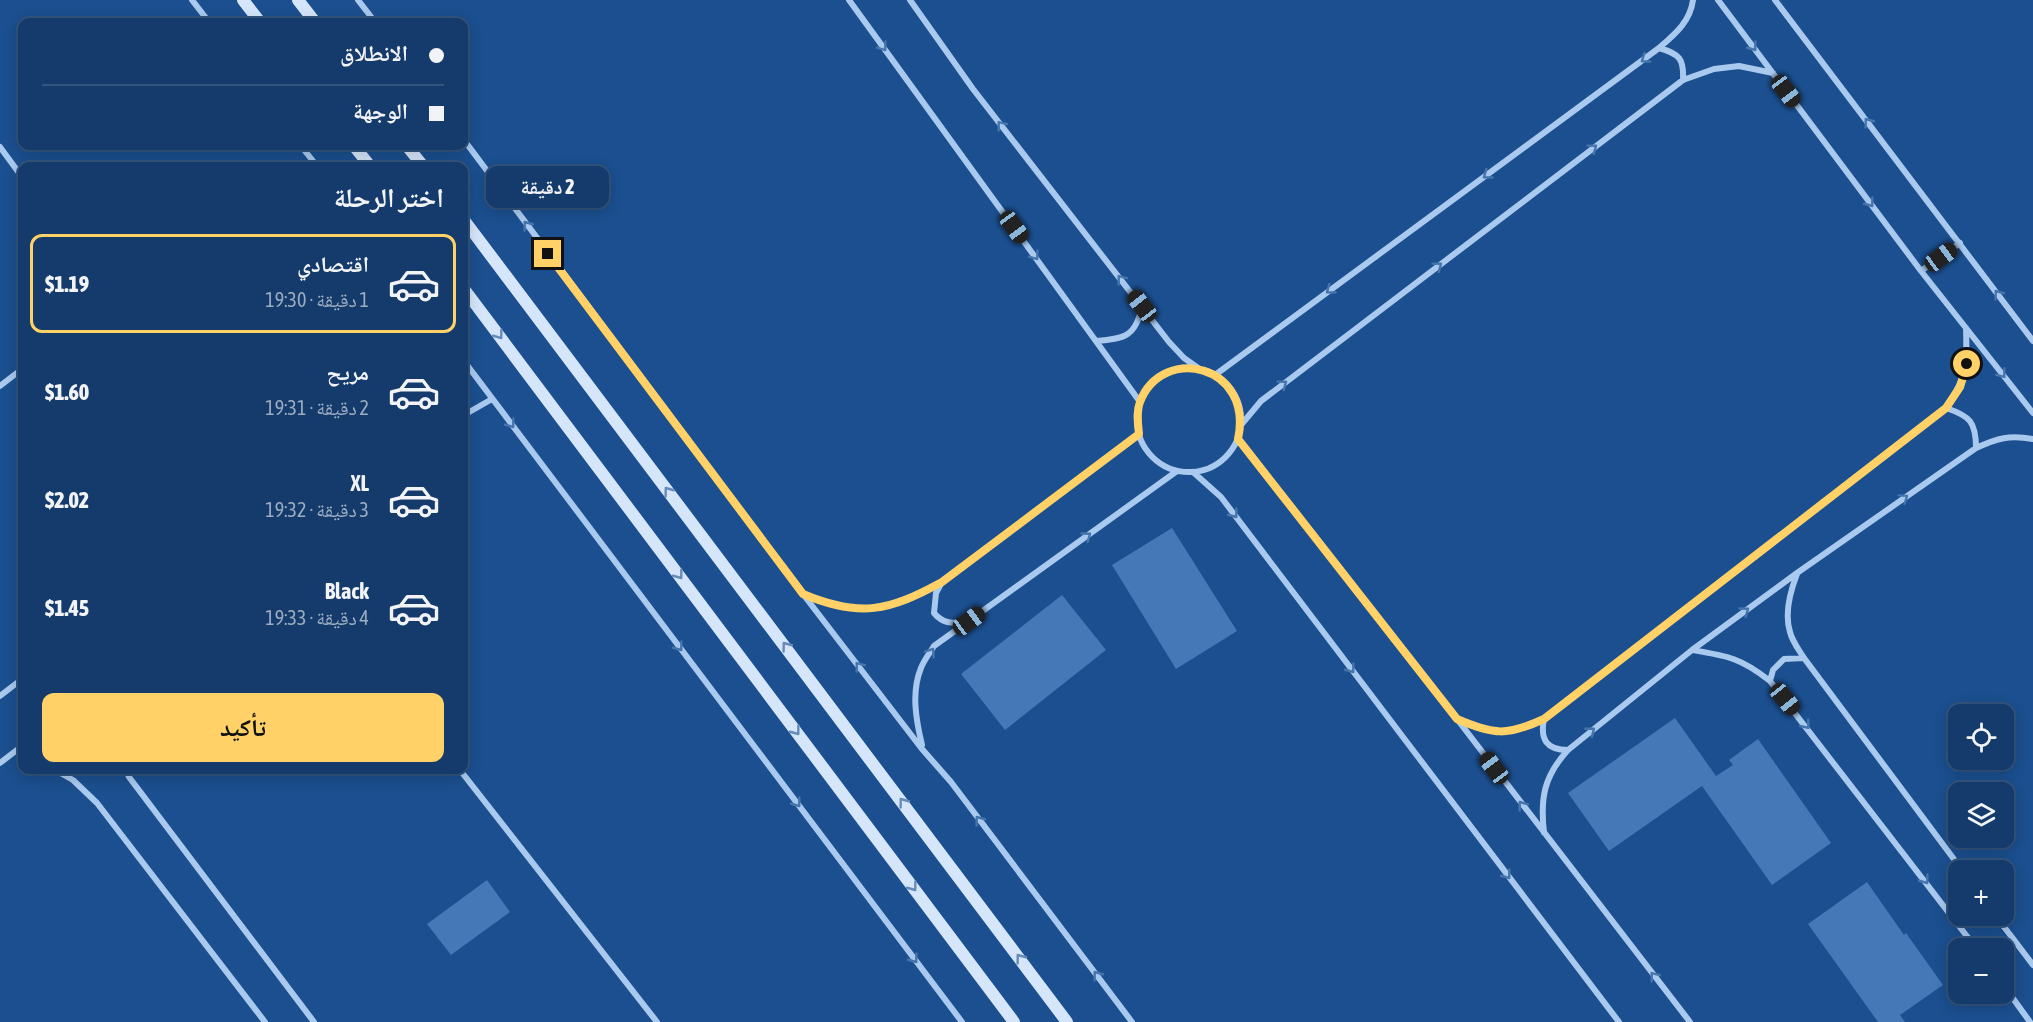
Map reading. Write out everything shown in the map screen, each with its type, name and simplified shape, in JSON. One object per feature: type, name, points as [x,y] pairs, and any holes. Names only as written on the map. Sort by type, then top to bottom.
[{"type":"street","points":[[192,0],[206,18]]},
{"type":"street","points":[[243,0],[257,18]]},
{"type":"street","points":[[298,0],[312,18]]},
{"type":"street","points":[[358,0],[372,18]]},
{"type":"street","points":[[849,0],[1140,402]]},
{"type":"street","points":[[910,0],[973,89],[1169,342],[1184,358],[1201,370]]},
{"type":"street","points":[[1215,375],[1659,48],[1683,27],[1692,9],[1693,0]]},
{"type":"street","points":[[1718,0],[1921,271],[2033,413]]},
{"type":"street","points":[[1775,0],[2033,340]]},
{"type":"street","points":[[1659,48],[1679,57],[1683,63],[1683,80]]},
{"type":"street","points":[[1241,425],[1261,400],[1683,80],[1714,69],[1739,66],[1773,73]]},
{"type":"street","points":[[468,145],[803,594],[922,749],[958,791],[1132,1022]]},
{"type":"street","points":[[0,147],[18,172]]},
{"type":"street","points":[[304,150],[314,162]]},
{"type":"street","points":[[357,150],[367,162]]},
{"type":"street","points":[[468,225],[1067,1022]]},
{"type":"street","points":[[1921,271],[1960,243]]},
{"type":"street","points":[[468,294],[1014,1022]]},
{"type":"street","points":[[1096,341],[1120,338],[1130,334],[1135,327],[1142,306]]},
{"type":"street","points":[[1457,719],[1480,729],[1499,732],[1519,730],[1544,719],[1946,408],[1964,377],[1967,364],[1966,328]]},
{"type":"street","points":[[468,366],[962,1022]]},
{"type":"street","points":[[1186,368],[1215,375],[1227,384],[1240,410],[1241,425],[1238,439],[1230,452],[1220,462],[1207,469],[1193,472],[1177,471],[1155,460],[1145,448],[1139,434],[1137,419],[1140,402],[1150,387],[1160,377],[1186,368]]},
{"type":"street","points":[[0,386],[18,372]]},
{"type":"street","points":[[468,413],[492,399]]},
{"type":"street","points":[[1946,408],[1962,413],[1971,421],[1976,432],[1976,448]]},
{"type":"street","points":[[803,594],[828,604],[856,610],[884,608],[911,599],[942,582],[1139,434]]},
{"type":"street","points":[[1544,834],[1542,820],[1544,788],[1554,765],[1568,750],[1692,650],[1797,573],[1976,448],[1998,438],[2017,436],[2033,439]]},
{"type":"street","points":[[1238,439],[1690,1022]]},
{"type":"street","points":[[922,749],[916,720],[916,693],[921,668],[933,646],[1177,471]]},
{"type":"street","points":[[1193,472],[1221,497],[1619,1022]]},
{"type":"street","points":[[1797,573],[1790,592],[1788,613],[1790,632],[1804,658],[1955,860]]},
{"type":"street","points":[[942,582],[936,593],[934,613],[947,623],[969,621]]},
{"type":"street","points":[[1692,650],[1738,660],[1753,667],[1770,681],[1968,938]]},
{"type":"street","points":[[1770,681],[1773,670],[1784,659],[1804,658]]},
{"type":"street","points":[[0,696],[18,682]]},
{"type":"street","points":[[1544,719],[1542,730],[1549,746],[1558,750],[1568,750]]},
{"type":"street","points":[[0,763],[18,749]]},
{"type":"street","points":[[63,774],[73,780],[97,803],[265,1022]]},
{"type":"street","points":[[128,774],[314,1022]]},
{"type":"street","points":[[463,774],[657,1022]]},
{"type":"street","points":[[2003,926],[2033,965]]},
{"type":"street","points":[[2014,1000],[2030,1022]]},
{"type":"building","points":[[1172,528],[1237,631],[1176,669],[1112,565]]},
{"type":"building","points":[[1062,595],[1106,650],[1005,730],[961,674]]},
{"type":"building","points":[[1675,718],[1716,776],[1733,765],[1729,760],[1758,739],[1831,843],[1772,885],[1702,786],[1609,851],[1568,793]]},
{"type":"building","points":[[487,880],[510,912],[451,955],[427,924]]},
{"type":"building","points":[[1867,882],[1943,985],[1900,1015],[1905,1022],[1878,1022],[1808,924]]},
{"type":"route","points":[[548,254],[803,594],[828,604],[856,610],[884,608],[911,599],[942,582],[1139,434],[1137,419],[1140,402],[1160,377],[1186,368],[1215,375],[1227,384],[1235,396],[1240,410],[1241,425],[1238,439],[1457,719],[1480,729],[1499,732],[1519,730],[1544,719],[1946,408],[1960,387],[1967,364]]}]
